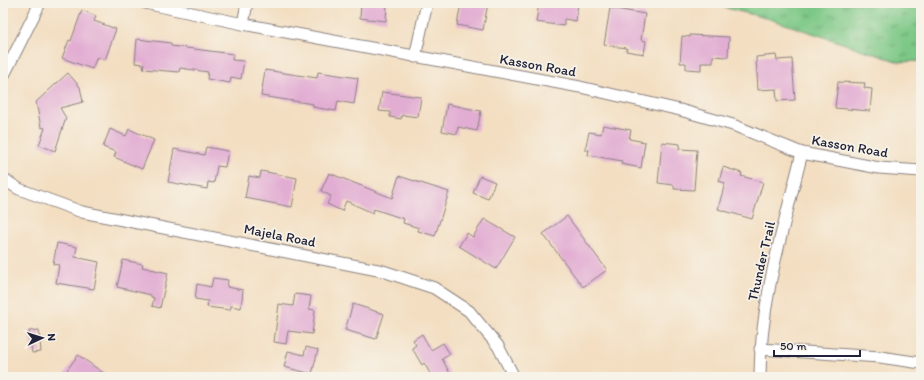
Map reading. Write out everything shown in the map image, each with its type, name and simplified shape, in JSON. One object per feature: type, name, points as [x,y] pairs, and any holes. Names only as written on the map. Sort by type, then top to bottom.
[{"type":"street","points":[[3,77],[40,3]]},
{"type":"street","name":"Kasson Road","points":[[145,3],[243,24],[580,88],[680,110],[733,125],[802,153],[879,168],[921,171]]},
{"type":"street","points":[[243,24],[247,3]]},
{"type":"street","points":[[416,57],[427,3]]},
{"type":"street","name":"Thunder Trail","points":[[760,377],[760,349],[768,292],[802,153]]},
{"type":"street","name":"Majela Road","points":[[3,179],[19,189],[82,212],[383,271],[434,288],[470,313],[498,346],[514,377]]},
{"type":"street","points":[[760,349],[880,357],[921,363]]},
{"type":"green space","points":[[706,3],[921,3],[921,61],[899,62],[770,19]]},
{"type":"building","points":[[361,3],[387,3],[386,21],[360,18]]},
{"type":"building","points":[[461,3],[488,3],[483,30],[457,25]]},
{"type":"building","points":[[539,3],[578,3],[576,21],[564,19],[564,26],[536,22]]},
{"type":"building","points":[[610,8],[645,14],[641,40],[646,41],[644,54],[626,51],[627,48],[604,45]]},
{"type":"building","points":[[82,10],[96,16],[94,21],[116,29],[105,60],[97,57],[92,69],[62,58],[69,40],[71,41]]},
{"type":"building","points":[[690,35],[729,37],[728,57],[713,56],[713,63],[701,63],[701,70],[686,69],[686,63],[680,63],[682,36],[690,37]]},
{"type":"building","points":[[137,39],[171,43],[171,46],[233,54],[232,60],[244,61],[241,79],[231,77],[230,83],[207,79],[208,72],[180,68],[179,72],[143,69],[144,64],[135,63]]},
{"type":"building","points":[[776,55],[777,60],[792,59],[795,100],[777,101],[776,89],[758,90],[756,57]]},
{"type":"building","points":[[265,70],[317,78],[318,72],[358,78],[354,104],[338,101],[336,111],[313,107],[313,104],[261,96]]},
{"type":"building","points":[[68,73],[80,87],[83,102],[60,108],[66,118],[55,151],[39,145],[45,128],[41,127],[36,102]]},
{"type":"building","points":[[838,82],[865,83],[864,88],[872,89],[870,111],[835,108]]},
{"type":"building","points":[[382,92],[421,97],[418,117],[402,115],[401,119],[390,117],[390,112],[379,111]]},
{"type":"building","points":[[447,104],[481,111],[477,131],[458,127],[457,134],[442,131]]},
{"type":"building","points":[[603,125],[631,130],[629,139],[645,142],[641,168],[621,164],[622,161],[588,155],[589,150],[585,150],[589,132],[601,134]]},
{"type":"building","points":[[110,129],[126,136],[129,129],[154,140],[142,169],[114,157],[116,152],[103,147]]},
{"type":"building","points":[[662,142],[680,144],[679,149],[697,150],[694,190],[674,189],[674,185],[658,183]]},
{"type":"building","points":[[206,147],[228,151],[225,167],[217,166],[214,183],[208,182],[207,189],[168,182],[174,149],[204,155]]},
{"type":"building","points":[[723,167],[742,173],[741,176],[763,182],[752,219],[718,209],[725,183],[719,181]]},
{"type":"building","points":[[261,171],[297,178],[292,207],[245,198],[249,176],[260,178]]},
{"type":"building","points":[[329,173],[392,198],[399,176],[449,192],[435,236],[418,231],[419,228],[403,223],[404,219],[374,209],[373,213],[346,201],[342,211],[327,204],[331,196],[321,191]]},
{"type":"building","points":[[480,176],[495,182],[488,199],[473,193]]},
{"type":"building","points":[[567,216],[607,270],[583,287],[543,234]]},
{"type":"building","points":[[484,219],[515,237],[496,269],[459,246],[467,233],[473,237]]},
{"type":"building","points":[[57,243],[77,247],[75,257],[99,262],[94,289],[56,283],[59,265],[53,264]]},
{"type":"building","points":[[123,260],[143,264],[142,267],[168,273],[160,308],[152,306],[154,298],[151,297],[151,295],[117,287]]},
{"type":"building","points":[[213,278],[228,280],[227,287],[243,290],[241,308],[231,306],[230,310],[207,307],[208,301],[195,299],[197,284],[211,287]]},
{"type":"building","points":[[295,294],[311,296],[309,309],[315,310],[312,334],[288,331],[286,344],[274,342],[279,304],[293,306]]},
{"type":"building","points":[[353,304],[384,314],[376,339],[345,330]]},
{"type":"building","points":[[39,330],[41,352],[32,353],[29,331]]},
{"type":"building","points":[[422,334],[431,350],[443,343],[450,354],[442,359],[452,377],[432,377],[424,363],[422,365],[412,348],[416,345],[413,340]]},
{"type":"building","points":[[306,347],[318,350],[312,374],[284,367],[288,351],[304,355]]},
{"type":"building","points":[[78,355],[109,377],[62,377]]}]
